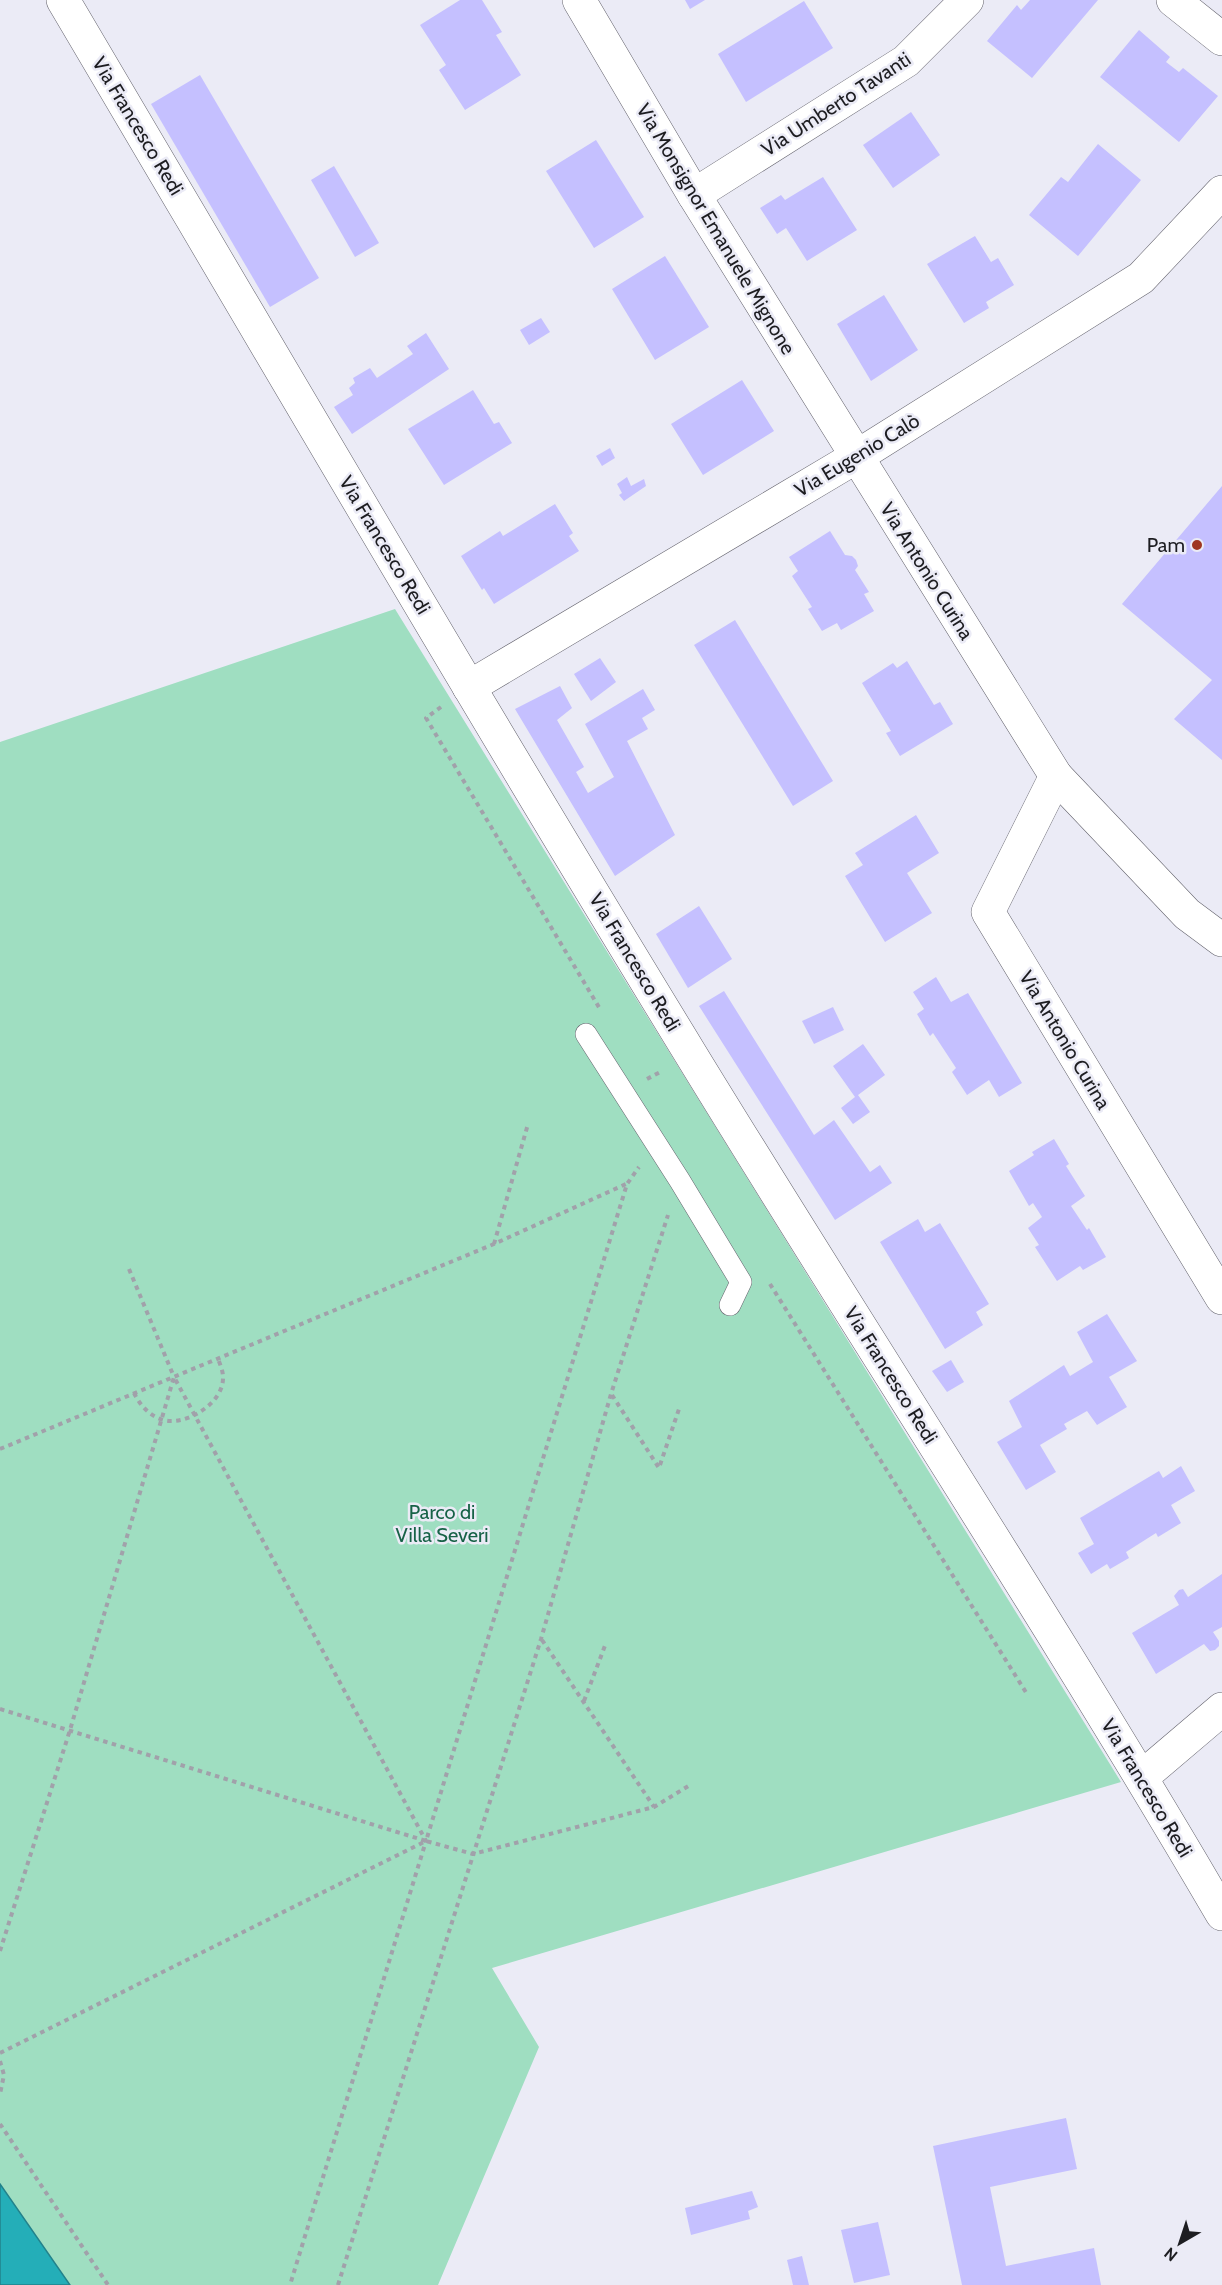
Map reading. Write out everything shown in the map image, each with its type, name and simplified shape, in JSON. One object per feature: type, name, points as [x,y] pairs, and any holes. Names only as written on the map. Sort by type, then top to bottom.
[{"type":"street","name":"Via Francesco Redi","points":[[63,0],[469,687],[691,1054],[1142,1777],[1222,1914]]},
{"type":"street","name":"Via Monsignor Emanuele Mignone","points":[[579,0],[694,195],[856,457]]},
{"type":"street","name":"Via Umberto Tavanti","points":[[694,195],[906,61],[967,0]]},
{"type":"street","points":[[1173,0],[1222,39]]},
{"type":"street","name":"Via Eugenio Calò","points":[[469,687],[856,457],[1141,278],[1222,192]]},
{"type":"street","name":"Via Antonio Curina","points":[[856,457],[1056,776],[1187,914],[1222,940]]},
{"type":"street","name":"Via Antonio Curina","points":[[1056,776],[988,912],[1222,1298]]},
{"type":"street","points":[[1142,1777],[1222,1709]]},
{"type":"lane","points":[[586,1034],[680,1181],[741,1282],[730,1305]]},
{"type":"path","points":[[469,687],[426,718],[602,1011]]},
{"type":"path","points":[[644,1081],[691,1054]]},
{"type":"path","points":[[494,1244],[528,1124]]},
{"type":"path","points":[[290,2285],[627,1184],[656,1145]]},
{"type":"path","points":[[338,2285],[542,1639],[611,1394],[680,1181]]},
{"type":"path","points":[[0,1449],[494,1244],[627,1184]]},
{"type":"path","points":[[129,1269],[174,1377],[426,1841]]},
{"type":"path","points":[[766,1277],[1027,1694]]},
{"type":"path","points":[[134,1394],[139,1404],[148,1412],[162,1419],[181,1420],[208,1405],[220,1392],[223,1377],[218,1359]]},
{"type":"path","points":[[0,1951],[70,1730],[174,1377]]},
{"type":"path","points":[[611,1394],[659,1468],[679,1409]]},
{"type":"path","points":[[542,1639],[654,1807]]},
{"type":"path","points":[[584,1701],[606,1643]]},
{"type":"path","points":[[0,1709],[473,1854],[654,1807],[690,1785]]},
{"type":"path","points":[[0,2053],[426,1841]]},
{"type":"path","points":[[0,2061],[4,2075],[0,2094]]},
{"type":"path","points":[[0,2124],[108,2285]]},
{"type":"green space","name":"Parco di Villa Severi","points":[[395,609],[1121,1782],[492,1968],[539,2047],[438,2285],[70,2285],[0,2184],[0,742]]},
{"type":"water","points":[[0,2184],[70,2285],[0,2285]]},
{"type":"building","points":[[460,0],[482,0],[502,32],[496,35],[521,75],[465,110],[439,70],[446,65],[420,25]]},
{"type":"building","points":[[685,0],[705,0],[690,9]]},
{"type":"building","points":[[1030,0],[1098,0],[1032,78],[987,41],[1017,5],[1021,10]]},
{"type":"building","points":[[804,1],[833,48],[746,102],[718,54]]},
{"type":"building","points":[[1139,30],[1170,57],[1166,62],[1179,72],[1183,68],[1218,96],[1179,142],[1100,77]]},
{"type":"building","points":[[200,75],[319,278],[270,307],[151,104]]},
{"type":"building","points":[[911,112],[940,155],[893,188],[863,145]]},
{"type":"building","points":[[596,140],[644,217],[594,248],[546,171]]},
{"type":"building","points":[[1098,144],[1141,180],[1078,256],[1029,215],[1061,177],[1068,182]]},
{"type":"building","points":[[334,166],[379,243],[355,257],[311,180]]},
{"type":"building","points":[[823,177],[857,230],[807,261],[786,228],[777,234],[760,208],[781,195],[785,200]]},
{"type":"building","points":[[975,236],[991,262],[998,258],[1014,285],[986,302],[989,308],[964,323],[927,264]]},
{"type":"building","points":[[665,256],[709,327],[655,360],[612,289]]},
{"type":"building","points":[[884,295],[918,350],[871,381],[837,324]]},
{"type":"building","points":[[541,318],[550,332],[529,345],[520,330]]},
{"type":"building","points":[[426,333],[449,369],[352,434],[334,407],[353,395],[349,388],[355,383],[353,378],[370,368],[377,378],[413,354],[407,346]]},
{"type":"building","points":[[742,380],[774,431],[703,475],[671,424]]},
{"type":"building","points":[[473,390],[494,424],[499,422],[512,443],[444,485],[408,429]]},
{"type":"building","points":[[610,448],[615,458],[602,466],[596,456]]},
{"type":"building","points":[[627,477],[631,486],[644,479],[646,486],[624,501],[619,495],[622,493],[617,484]]},
{"type":"building","name":"Pam","points":[[1222,486],[1222,760],[1174,719],[1212,680],[1122,604]]},
{"type":"building","points":[[555,504],[573,533],[569,536],[579,551],[494,604],[484,588],[482,590],[461,556],[500,531],[503,536]]},
{"type":"building","points":[[830,531],[845,555],[852,556],[856,560],[858,566],[855,570],[869,592],[864,594],[874,611],[841,630],[837,623],[822,631],[808,609],[812,607],[792,576],[798,571],[789,557]]},
{"type":"building","points":[[735,620],[833,781],[793,806],[694,645]]},
{"type":"building","points":[[600,658],[616,682],[591,701],[574,674]]},
{"type":"building","points":[[907,661],[934,705],[940,702],[953,724],[900,756],[886,733],[891,731],[862,683],[893,663],[897,668]]},
{"type":"building","points":[[560,686],[572,708],[557,720],[584,767],[576,772],[588,793],[614,777],[585,724],[643,689],[655,710],[642,718],[648,729],[627,741],[675,835],[615,876],[515,709]]},
{"type":"building","points":[[916,815],[939,853],[907,873],[932,913],[885,942],[845,876],[863,865],[855,853]]},
{"type":"building","points":[[699,906],[732,959],[688,988],[656,934]]},
{"type":"building","points":[[936,977],[951,1002],[968,993],[1022,1083],[999,1097],[989,1080],[967,1095],[952,1072],[956,1068],[933,1033],[930,1036],[917,1014],[924,1009],[913,992]]},
{"type":"building","points":[[724,991],[814,1135],[834,1120],[870,1172],[880,1165],[892,1183],[835,1220],[699,1006]]},
{"type":"building","points":[[833,1007],[844,1030],[814,1044],[802,1021]]},
{"type":"building","points":[[863,1044],[885,1075],[858,1095],[870,1112],[853,1124],[841,1108],[855,1097],[833,1066]]},
{"type":"building","points":[[1054,1139],[1069,1164],[1066,1166],[1085,1196],[1071,1206],[1087,1230],[1089,1228],[1106,1257],[1083,1270],[1080,1266],[1057,1281],[1035,1247],[1039,1245],[1028,1228],[1042,1217],[1033,1203],[1029,1206],[1009,1171],[1034,1155],[1032,1152]]},
{"type":"building","points":[[918,1219],[925,1232],[940,1223],[989,1304],[976,1312],[983,1325],[945,1349],[880,1242]]},
{"type":"building","points":[[1107,1314],[1137,1361],[1109,1377],[1127,1407],[1097,1425],[1087,1411],[1064,1424],[1067,1429],[1040,1445],[1056,1472],[1026,1490],[997,1442],[1022,1427],[1009,1401],[1064,1365],[1070,1376],[1093,1362],[1077,1332]]},
{"type":"building","points":[[951,1360],[964,1382],[947,1392],[932,1371]]},
{"type":"building","points":[[1181,1466],[1195,1491],[1171,1505],[1181,1523],[1158,1537],[1156,1533],[1126,1552],[1129,1558],[1110,1569],[1107,1564],[1091,1574],[1078,1553],[1094,1544],[1080,1518],[1159,1471],[1163,1478]]},
{"type":"building","points":[[1222,1574],[1222,1627],[1213,1632],[1219,1641],[1219,1646],[1210,1651],[1204,1644],[1156,1674],[1132,1633],[1179,1605],[1174,1596],[1179,1590],[1183,1589],[1188,1597]]},
{"type":"building","points":[[1066,2118],[1077,2169],[990,2187],[1006,2266],[1094,2248],[1101,2285],[962,2285],[933,2146]]},
{"type":"building","points":[[752,2191],[758,2207],[748,2211],[750,2219],[691,2235],[685,2208]]},
{"type":"building","points":[[878,2222],[890,2275],[854,2283],[841,2230]]},
{"type":"building","points":[[802,2256],[809,2285],[793,2285],[787,2260]]},
{"type":"place","name":"Pam","points":[[1197,545]]}]
